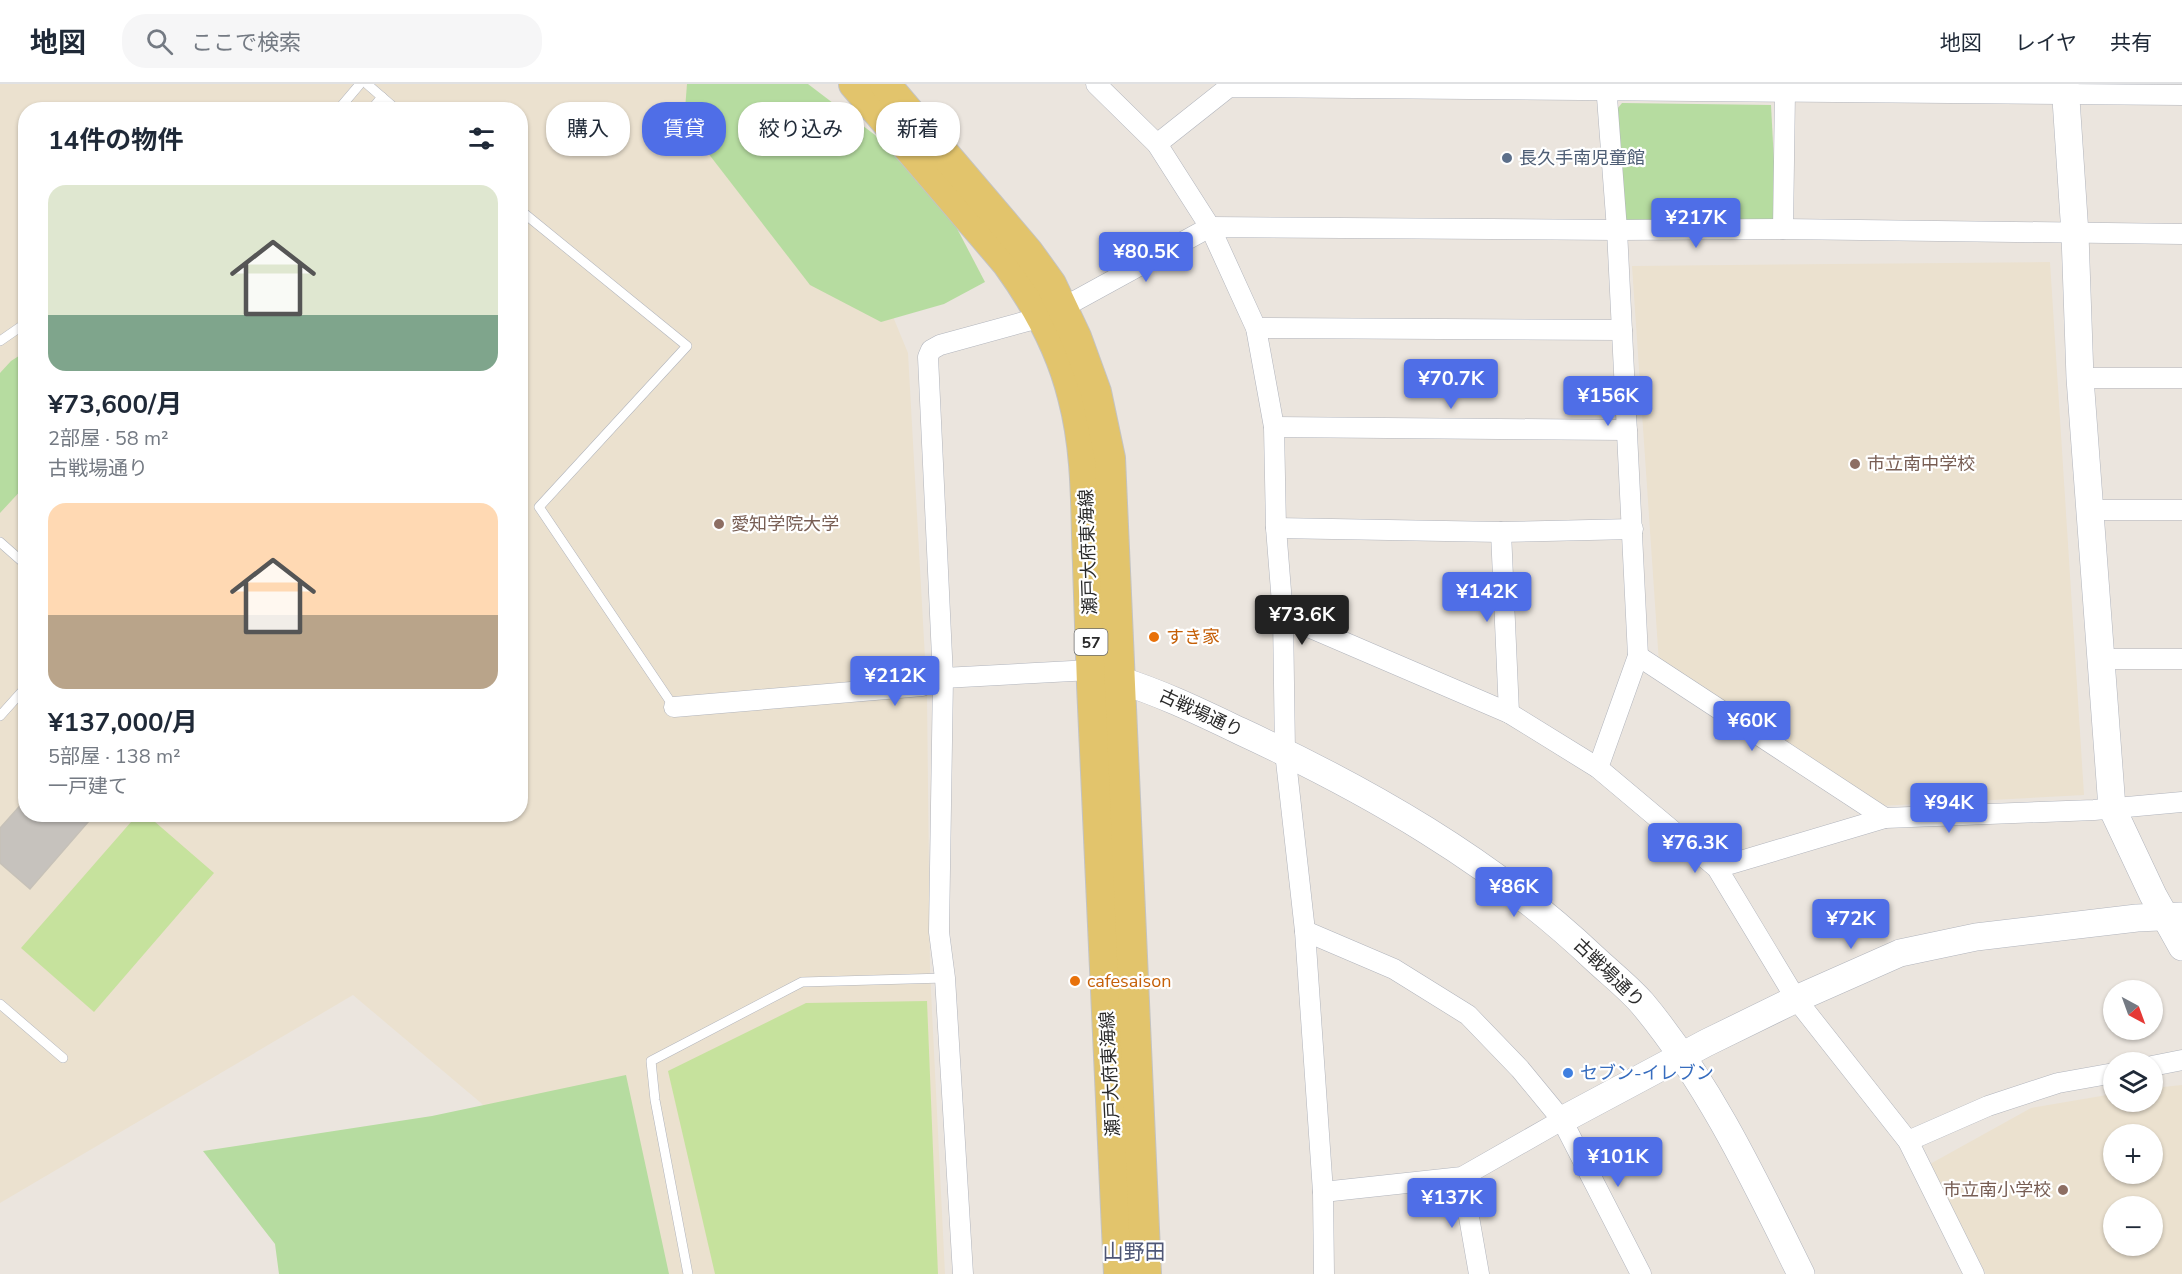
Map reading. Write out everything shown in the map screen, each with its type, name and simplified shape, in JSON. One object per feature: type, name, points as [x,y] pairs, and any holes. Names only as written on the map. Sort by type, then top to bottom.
[{"type":"main road","name":"瀬戸大府東海線","points":[[854,84],[1007,263],[1053,312],[1096,392],[1110,458],[1105,675],[1119,1274]]},
{"type":"main road","name":"瀬戸大府東海線","points":[[885,84],[1028,252],[1051,284],[1053,312]]},
{"type":"main road","name":"瀬戸大府東海線","points":[[1105,675],[1146,1274]]},
{"type":"street","points":[[1096,84],[1157,144],[1210,227],[1256,328],[1274,427],[1275,528],[1283,616],[1285,752],[1305,931],[1323,1192],[1324,1274]]},
{"type":"street","points":[[1157,144],[1229,85],[1606,86],[1785,92],[2066,89],[2182,94]]},
{"type":"street","points":[[1598,768],[1638,656],[1617,230],[1606,86]]},
{"type":"street","points":[[2066,89],[2075,234],[2080,378],[2112,808],[2153,895],[2174,917],[2182,947]]},
{"type":"street","points":[[1783,230],[1785,92]]},
{"type":"street","points":[[963,1274],[945,978],[939,932],[943,678],[928,357],[931,350],[940,345],[1053,312],[1210,227],[2182,234]]},
{"type":"street","points":[[1256,328],[1622,330]]},
{"type":"street","points":[[2080,378],[2182,378]]},
{"type":"street","points":[[1274,427],[1627,430]]},
{"type":"street","points":[[2091,510],[2182,510]]},
{"type":"street","points":[[1275,528],[1501,532],[1633,529]]},
{"type":"street","points":[[1501,532],[1509,713]]},
{"type":"street","points":[[1283,616],[1509,713],[1598,768],[1717,868],[1796,999],[1908,1141],[1974,1274]]},
{"type":"street","points":[[1638,656],[1886,818]]},
{"type":"street","points":[[2100,659],[2182,659]]},
{"type":"street","points":[[674,707],[922,686],[943,678],[1105,675]]},
{"type":"street","name":"古戦場通り","points":[[1105,675],[1150,690],[1343,781],[1493,874],[1545,913],[1641,1002],[1682,1057],[1703,1089],[1746,1167],[1801,1274]]},
{"type":"street","points":[[1717,868],[1886,818],[2112,808],[2182,802]]},
{"type":"street","points":[[1323,1192],[1462,1177],[1562,1120],[1682,1057],[1796,999],[1900,953],[1976,937],[2137,918],[2174,917]]},
{"type":"street","points":[[1305,931],[1394,969],[1468,1016],[1520,1069],[1562,1120],[1641,1274]]},
{"type":"street","points":[[2163,1064],[2182,1060]]},
{"type":"street","points":[[1908,1141],[2008,1099],[2058,1083],[2103,1075]]},
{"type":"street","points":[[1462,1177],[1479,1274]]},
{"type":"lane","points":[[345,102],[360,84]]},
{"type":"lane","points":[[367,84],[388,102]]},
{"type":"lane","points":[[378,102],[382,97]]},
{"type":"lane","points":[[528,217],[687,346],[539,507],[674,707]]},
{"type":"lane","points":[[0,341],[18,329]]},
{"type":"lane","points":[[0,542],[18,558]]},
{"type":"lane","points":[[0,716],[18,696]]},
{"type":"lane","points":[[688,1274],[655,1100],[651,1061],[802,981],[945,978]]},
{"type":"lane","points":[[0,1004],[63,1058]]},
{"type":"shaded area","name":"愛知学院大学","points":[[0,84],[797,84],[804,102],[738,102],[738,156],[827,156],[908,353],[927,694],[930,971],[945,1274],[631,1274],[481,1103],[353,995],[0,1203]]},
{"type":"shaded area","name":"市立南中学校","points":[[2050,262],[2084,795],[1880,806],[1659,663],[1632,266]]},
{"type":"shaded area","name":"市立南小学校","points":[[2182,1085],[2182,1274],[1986,1274],[1930,1164],[2031,1108],[2103,1096],[2103,1112],[2163,1112],[2163,1087]]},
{"type":"green space","points":[[687,84],[808,84],[832,102],[738,102],[738,156],[864,156],[864,127],[876,136],[876,156],[894,156],[951,217],[985,282],[944,304],[881,322],[810,285],[710,156],[726,156],[726,102],[686,102]]},
{"type":"green space","points":[[1622,103],[1771,105],[1777,220],[1629,224],[1624,219],[1613,114]]},
{"type":"green space","points":[[18,356],[18,494],[0,513],[0,373]]},
{"type":"green space","points":[[131,822],[155,822],[214,873],[94,1012],[21,948]]},
{"type":"green space","points":[[927,1001],[938,1274],[715,1274],[668,1071],[806,1003]]},
{"type":"green space","points":[[626,1075],[669,1274],[279,1274],[275,1244],[203,1151],[432,1116]]},
{"type":"building","points":[[18,808],[18,822],[88,822],[30,889],[0,863],[0,828]]},
{"type":"place","name":"長久手南児童館","points":[[1507,158]]},
{"type":"place","name":"市立南中学校","points":[[1855,464]]},
{"type":"place","name":"愛知学院大学","points":[[719,524]]},
{"type":"place","name":"すき家","points":[[1154,637]]},
{"type":"place","name":"cafesaison","points":[[1075,981]]},
{"type":"place","name":"セブン-イレブン","points":[[1568,1073]]},
{"type":"place","name":"市立南小学校","points":[[2063,1190]]},
{"type":"district","name":"山野田","points":[[1134,1252]]}]
